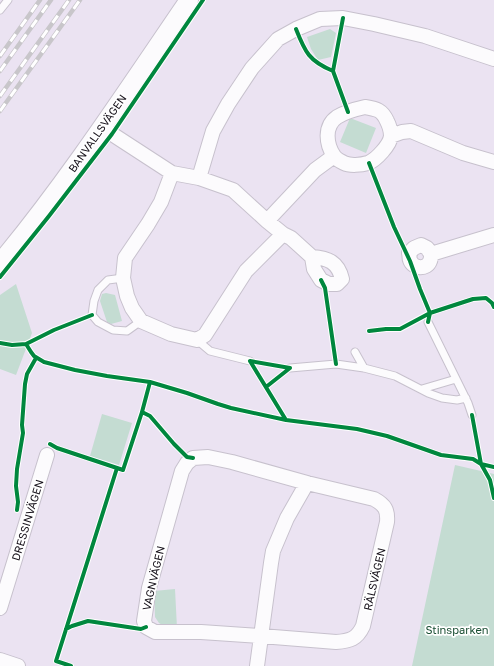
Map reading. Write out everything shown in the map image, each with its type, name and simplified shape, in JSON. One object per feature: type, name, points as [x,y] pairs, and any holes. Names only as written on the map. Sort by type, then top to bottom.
[{"type":"street","name":"BANVALLSVÄGEN","points":[[0,263],[24,234],[101,129],[189,0]]},
{"type":"street","points":[[199,178],[213,131],[228,104],[252,68],[278,39],[296,29],[320,19],[343,18],[374,24],[426,36],[494,59]]},
{"type":"street","points":[[365,107],[376,109],[384,114],[391,136],[386,147],[369,163],[353,165],[346,164],[334,156],[329,146],[327,135],[330,125],[335,118],[355,109],[365,107]]},
{"type":"street","points":[[101,129],[112,134],[172,173],[199,178],[233,190],[267,221],[283,234],[291,238],[312,257]]},
{"type":"street","points":[[391,136],[402,132],[411,131],[463,153],[494,162]]},
{"type":"street","points":[[267,221],[315,170],[334,156]]},
{"type":"street","points":[[172,173],[161,202],[125,258],[123,278],[127,296],[132,308],[141,321],[171,334],[197,340],[205,335],[246,271],[283,234]]},
{"type":"street","points":[[431,254],[494,235]]},
{"type":"street","name":"DRESSINVÄGEN","points":[[0,608],[47,455]]},
{"type":"street","name":"VAGNVÄGEN","points":[[232,462],[208,456],[193,458],[187,463],[182,471],[149,588],[144,621],[146,627],[155,632],[201,632],[261,636]]},
{"type":"street","name":"RÄLSVÄGEN","points":[[232,462],[307,483],[374,499],[381,502],[387,515],[387,522],[363,626],[360,633],[353,639],[336,642],[261,636]]},
{"type":"street","points":[[257,666],[270,563],[273,551],[287,518],[307,483]]},
{"type":"street","points":[[0,660],[18,666]]},
{"type":"lane","points":[[0,10],[8,0]]},
{"type":"lane","points":[[123,278],[108,280],[98,290],[94,301],[92,315],[98,322],[113,330],[127,330],[141,321]]},
{"type":"lane","points":[[428,322],[466,398],[472,415]]},
{"type":"lane","points":[[197,340],[210,351],[250,361]]},
{"type":"lane","points":[[355,352],[364,368]]},
{"type":"lane","points":[[290,368],[336,364],[364,368],[395,376],[428,393],[442,398],[457,400],[466,398]]},
{"type":"lane","points":[[422,389],[456,379]]},
{"type":"green space","points":[[330,29],[336,33],[331,57],[318,60],[311,49],[307,37]]},
{"type":"green space","points":[[350,118],[376,128],[366,153],[340,142]]},
{"type":"green space","points":[[16,284],[32,333],[16,375],[0,369],[0,295]]},
{"type":"green space","points":[[106,293],[115,295],[122,321],[111,324],[107,322],[100,301],[102,294]]},
{"type":"green space","points":[[102,414],[132,423],[119,465],[90,456]]},
{"type":"green space","name":"Stinsparken","points":[[455,465],[494,474],[494,666],[412,666]]},
{"type":"green space","points":[[175,589],[177,628],[164,626],[159,623],[155,617],[154,591]]},
{"type":"railway","points":[[0,56],[40,0]]},
{"type":"railway","points":[[0,71],[51,0]]},
{"type":"railway","points":[[0,96],[69,0]]},
{"type":"railway","points":[[0,111],[80,0]]},
{"type":"cycle path","points":[[0,277],[112,134],[203,0]]},
{"type":"cycle path","points":[[343,18],[333,71],[348,112]]},
{"type":"cycle path","points":[[296,29],[302,44],[309,55],[318,63],[333,71]]},
{"type":"cycle path","points":[[369,163],[430,313],[428,322]]},
{"type":"cycle path","points":[[321,280],[325,288],[336,364]]},
{"type":"cycle path","points":[[369,331],[400,329],[430,313],[473,299],[486,298],[494,307]]},
{"type":"cycle path","points":[[0,343],[12,345],[26,344],[54,330],[92,315]]},
{"type":"cycle path","points":[[26,344],[34,356],[44,362],[75,370],[150,382],[231,408],[286,420]]},
{"type":"cycle path","points":[[17,510],[17,469],[23,433],[22,425],[25,384],[27,374],[36,358]]},
{"type":"cycle path","points":[[250,361],[286,420],[357,429],[387,436],[441,455],[473,459],[481,464],[490,480],[494,498]]},
{"type":"cycle path","points":[[250,361],[290,368],[266,387]]},
{"type":"cycle path","points":[[50,444],[57,448],[123,470],[150,382]]},
{"type":"cycle path","points":[[142,412],[150,416],[187,457],[193,458]]},
{"type":"cycle path","points":[[472,415],[481,464],[494,467]]},
{"type":"cycle path","points":[[71,666],[56,661],[117,468]]},
{"type":"cycle path","points":[[66,629],[88,621],[141,629],[146,627]]}]
